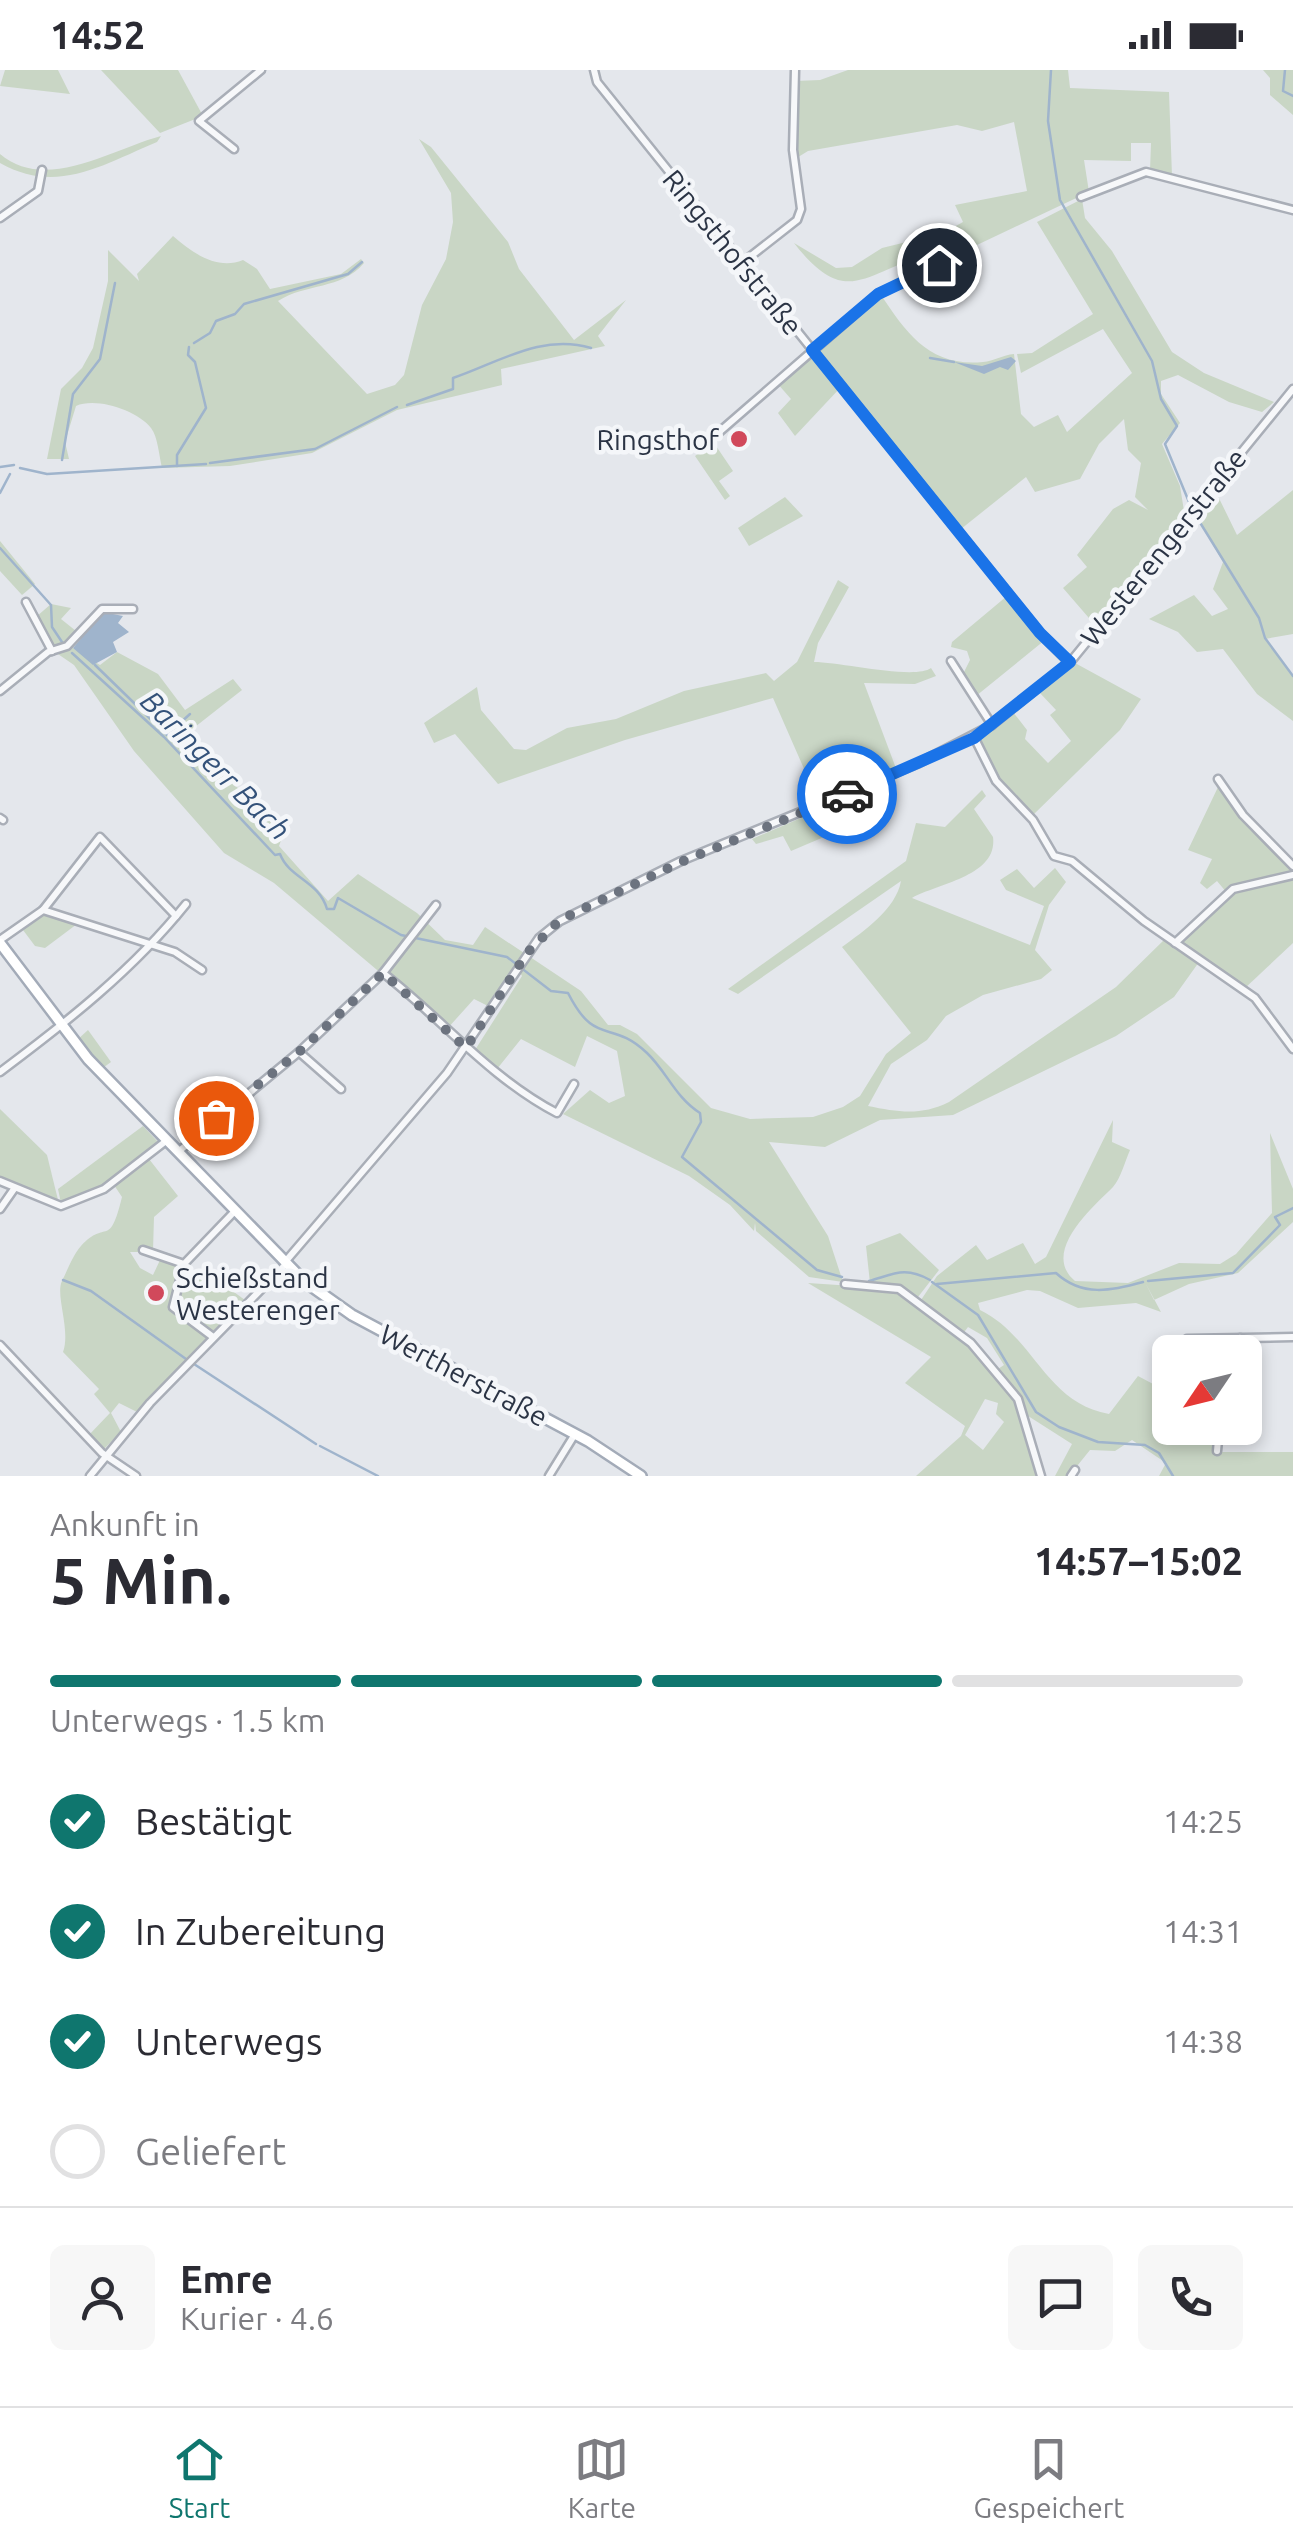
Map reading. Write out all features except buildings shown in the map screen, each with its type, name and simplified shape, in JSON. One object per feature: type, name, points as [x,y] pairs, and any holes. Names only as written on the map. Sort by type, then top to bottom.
[{"type":"main road","name":"Wertherstraße","points":[[0,941],[61,1026],[284,1262],[352,1315],[574,1434],[641,1476]]},
{"type":"street","points":[[234,148],[199,121],[262,70]]},
{"type":"street","name":"Ringsthofstraße","points":[[594,70],[597,82],[742,263],[1040,633],[1070,662]]},
{"type":"street","points":[[742,263],[796,220],[802,209],[792,150],[795,71]]},
{"type":"street","points":[[0,218],[38,191],[42,170]]},
{"type":"street","points":[[1082,197],[1146,172],[1293,210]]},
{"type":"street","points":[[702,447],[878,294],[939,265]]},
{"type":"street","name":"Westerengerstraße","points":[[90,1476],[284,1262],[466,1048],[518,967],[560,920],[681,862],[974,738],[992,725],[1070,662],[1293,389]]},
{"type":"street","points":[[26,602],[52,651]]},
{"type":"street","points":[[0,691],[52,651],[67,646],[94,614],[112,606],[133,609]]},
{"type":"street","points":[[951,661],[992,725]]},
{"type":"street","points":[[974,738],[996,781],[1032,820],[1054,856],[1072,861],[1175,943],[1255,998],[1293,1049]]},
{"type":"street","points":[[1218,779],[1243,815],[1293,866]]},
{"type":"street","points":[[0,941],[43,910],[100,837],[176,916]]},
{"type":"street","points":[[1175,943],[1218,900],[1244,885],[1293,875]]},
{"type":"street","points":[[0,1072],[61,1026],[154,944],[186,904]]},
{"type":"street","points":[[177,1153],[299,1052],[383,973],[436,905]]},
{"type":"street","points":[[43,910],[154,944],[202,970]]},
{"type":"street","points":[[383,973],[466,1048],[557,1113],[574,1084]]},
{"type":"street","points":[[299,1052],[341,1089]]},
{"type":"street","points":[[0,1181],[61,1206],[104,1189],[166,1141]]},
{"type":"street","points":[[0,1209],[14,1189]]},
{"type":"street","points":[[213,1336],[173,1307],[184,1264],[234,1212]]},
{"type":"street","points":[[143,1250],[184,1264]]},
{"type":"street","points":[[845,1284],[901,1290],[971,1343],[1018,1400],[1041,1476]]},
{"type":"street","points":[[1262,1338],[1293,1338]]},
{"type":"street","points":[[0,1345],[106,1455],[136,1476]]},
{"type":"street","points":[[548,1476],[574,1434]]},
{"type":"street","points":[[1218,1445],[1218,1451]]},
{"type":"green space","points":[[5,70],[58,70],[70,94],[0,86]]},
{"type":"green space","points":[[101,70],[178,70],[203,116],[160,133]]},
{"type":"green space","points":[[848,70],[1068,70],[1070,88],[1169,92],[1172,176],[1150,171],[1151,143],[1131,143],[1131,161],[1084,160],[1089,192],[939,263],[932,254],[873,276],[843,281],[813,264],[794,243],[836,268],[852,267],[882,248],[943,233],[963,222],[955,205],[1027,191],[1014,122],[982,131],[957,125],[808,151],[795,159],[795,81],[820,80]]},
{"type":"green space","points":[[1263,70],[1293,70],[1293,115],[1270,95],[1270,78]]},
{"type":"green space","points":[[161,136],[157,142],[79,173],[41,176],[0,163],[0,154],[18,165],[58,169]]},
{"type":"green space","points":[[419,139],[431,147],[508,242],[519,269],[574,340],[626,300],[598,336],[605,346],[501,369],[502,385],[397,410],[312,453],[230,466],[162,468],[155,436],[145,422],[116,407],[94,403],[76,406],[65,442],[69,459],[47,459],[61,389],[82,368],[93,348],[108,281],[108,250],[139,281],[137,274],[173,236],[196,254],[214,261],[243,260],[257,269],[270,289],[341,274],[361,259],[364,263],[345,278],[278,301],[367,394],[395,385],[404,375],[422,305],[446,259],[453,222],[451,193]]},
{"type":"green space","points":[[1082,199],[1085,218],[1112,251],[1172,352],[1204,373],[1274,402],[1262,412],[1229,402],[1178,375],[1161,381],[1161,394],[1180,423],[1162,444],[1180,486],[1184,511],[1095,625],[1063,588],[1087,567],[1077,555],[1113,509],[1129,500],[1148,510],[1135,497],[1141,463],[1128,450],[1124,419],[1099,444],[1080,479],[1035,492],[1026,477],[961,529],[816,350],[881,295],[900,323],[934,353],[964,362],[1014,354],[1021,414],[1034,427],[1058,415],[1067,432],[1132,373],[1103,329],[1021,373],[1017,354],[1032,353],[1093,314],[1037,222]]},
{"type":"green space","points":[[812,354],[840,388],[795,436],[778,413],[791,399],[777,383]]},
{"type":"green space","points":[[714,443],[733,471],[719,481],[730,496],[725,500],[695,456]]},
{"type":"green space","points":[[1214,488],[1237,535],[1293,490],[1293,634],[1265,639],[1293,677],[1293,721],[1257,694],[1223,649],[1197,652],[1178,632],[1149,619],[1194,595],[1212,616],[1228,609],[1213,589],[1223,562],[1196,516]]},
{"type":"green space","points":[[785,497],[803,516],[749,546],[738,528]]},
{"type":"green space","points":[[0,541],[35,584],[22,595],[0,571]]},
{"type":"green space","points":[[838,580],[849,587],[818,643],[814,662],[910,672],[931,668],[936,676],[915,684],[864,683],[897,771],[866,784],[878,814],[791,851],[783,836],[756,844],[752,839],[817,811],[819,803],[773,698],[625,740],[498,784],[455,734],[434,743],[424,723],[477,687],[481,710],[514,749],[526,750],[567,728],[616,719],[684,691],[766,673],[774,681],[797,662]]},
{"type":"green space","points":[[1007,596],[1045,640],[976,696],[963,674],[970,660],[967,651],[951,647],[952,642]]},
{"type":"green space","points":[[51,604],[71,608],[61,619],[81,635],[73,648],[100,665],[117,652],[158,674],[185,710],[233,679],[242,690],[186,734],[283,835],[279,846],[328,901],[358,874],[417,913],[445,940],[473,945],[485,927],[581,991],[608,1025],[620,1025],[637,1034],[711,1108],[750,1119],[813,1117],[843,1107],[860,1096],[886,1054],[911,1033],[842,947],[886,910],[901,881],[738,994],[728,989],[906,861],[916,823],[945,827],[982,790],[986,796],[974,809],[993,837],[986,861],[965,876],[912,898],[1030,945],[1044,906],[1006,890],[1000,880],[1017,869],[1034,888],[1055,868],[1066,882],[1049,905],[1035,950],[1052,970],[1041,979],[983,995],[946,1016],[927,1040],[891,1064],[868,1106],[909,1112],[949,1102],[1116,987],[1166,938],[1199,962],[1174,997],[1116,1036],[953,1115],[880,1120],[825,1147],[769,1142],[828,1236],[843,1282],[809,1277],[756,1231],[755,1223],[754,1231],[730,1205],[689,1176],[563,1114],[590,1090],[609,1103],[625,1096],[617,1051],[587,1036],[575,1067],[521,1039],[497,1069],[475,1050],[522,976],[516,966],[490,1007],[474,999],[447,1029],[274,883],[224,853],[134,751],[74,665],[55,652],[36,617]]},
{"type":"green space","points":[[1075,663],[1141,699],[1120,730],[1032,816],[1002,787],[978,740],[1013,712],[1027,730],[1025,739],[1048,763],[1071,741],[1050,715],[1056,710],[1039,692]]},
{"type":"green space","points":[[1219,785],[1293,867],[1293,874],[1227,893],[1217,881],[1207,889],[1200,883],[1212,859],[1188,850]]},
{"type":"green space","points":[[1293,877],[1293,943],[1244,989],[1180,944],[1229,894]]},
{"type":"green space","points":[[43,913],[77,924],[45,948],[35,946],[20,926]]},
{"type":"green space","points":[[88,1030],[111,1062],[100,1070],[76,1041]]},
{"type":"green space","points":[[0,1109],[47,1155],[59,1204],[0,1177]]},
{"type":"green space","points":[[1113,1120],[1112,1142],[1130,1150],[1116,1183],[1074,1230],[1064,1257],[1066,1269],[1075,1281],[1128,1283],[1179,1263],[1220,1264],[1236,1254],[1272,1213],[1270,1133],[1293,1189],[1293,1222],[1238,1273],[1189,1284],[1154,1300],[1161,1312],[1136,1303],[1078,1308],[1040,1291],[1027,1290],[978,1303],[980,1310],[1014,1336],[1054,1383],[1087,1407],[1109,1414],[1138,1376],[1152,1383],[1152,1445],[1217,1445],[1217,1452],[1293,1452],[1293,1476],[1159,1476],[1166,1463],[1132,1440],[1115,1451],[1090,1450],[1069,1476],[1055,1476],[1072,1444],[1025,1414],[998,1369],[1004,1365],[987,1338],[968,1327],[962,1335],[921,1300],[937,1276],[976,1245],[987,1260],[1023,1243],[1035,1264],[1046,1257]]},
{"type":"green space","points":[[143,1126],[159,1143],[104,1186],[61,1203],[58,1189]]},
{"type":"green space","points":[[149,1159],[178,1196],[154,1217],[153,1251],[143,1247],[140,1252],[130,1252],[140,1268],[153,1275],[161,1258],[180,1264],[169,1309],[210,1336],[137,1412],[119,1403],[111,1413],[121,1432],[102,1451],[88,1436],[110,1413],[94,1394],[99,1389],[63,1352],[60,1287],[78,1249],[114,1223],[122,1197],[114,1185]]},
{"type":"green space","points":[[900,1233],[939,1270],[918,1297],[893,1286],[870,1283],[866,1246]]},
{"type":"green space","points":[[202,1269],[245,1300],[211,1333],[175,1306],[182,1278]]},
{"type":"green space","points":[[808,1283],[898,1289],[975,1348],[1018,1404],[1038,1471],[1035,1476],[916,1476],[961,1436],[965,1426],[905,1383],[931,1357]],"holes":[[[985,1399],[998,1403],[996,1414],[1004,1422],[983,1450],[965,1435]]]},
{"type":"water","points":[[1011,357],[1016,361],[1008,370],[1000,367],[984,374],[954,362],[982,366]]},
{"type":"water","points":[[103,612],[123,616],[118,623],[129,632],[113,642],[117,652],[93,665],[73,648]]},
{"type":"waterway","points":[[1051,70],[1048,121],[1060,200],[1152,361],[1161,399],[1177,426],[1165,444],[1189,502]]},
{"type":"waterway","points":[[1285,70],[1283,91],[1293,96]]},
{"type":"waterway","points":[[194,343],[210,333],[216,321],[235,314],[244,304],[348,274],[362,262]]},
{"type":"waterway","points":[[62,460],[73,394],[100,359],[115,283]]},
{"type":"waterway","points":[[407,405],[453,389],[453,378],[520,352],[555,344],[591,348]]},
{"type":"waterway","points":[[177,466],[177,455],[206,408],[195,362],[188,355],[189,347]]},
{"type":"waterway","points":[[930,358],[954,362]]},
{"type":"waterway","points":[[210,463],[315,449],[397,407]]},
{"type":"waterway","points":[[20,468],[47,474],[206,464]]},
{"type":"waterway","points":[[0,467],[14,465]]},
{"type":"waterway","points":[[0,493],[10,474]]},
{"type":"waterway","points":[[1196,516],[1259,618],[1265,638],[1293,676]]},
{"type":"waterway","points":[[0,548],[51,605],[52,627],[62,642]]},
{"type":"waterway","name":"Baringerr Bach","points":[[72,653],[164,737],[275,855],[280,854],[290,869],[318,892],[327,909],[334,909],[338,898],[401,935],[507,957],[551,991],[568,993],[587,1021],[647,1053],[684,1100],[700,1113],[701,1122],[682,1157],[817,1270],[842,1277]]},
{"type":"waterway","name":"Baringerr Bach","points":[[95,665],[167,735],[190,714]]},
{"type":"waterway","points":[[1148,1281],[1233,1273],[1280,1225],[1275,1217],[1293,1208]]},
{"type":"waterway","points":[[869,1281],[906,1272],[930,1280]]},
{"type":"waterway","points":[[937,1284],[1056,1273],[1087,1289],[1143,1282]]},
{"type":"waterway","points":[[63,1280],[91,1291],[186,1359]]},
{"type":"waterway","points":[[932,1282],[978,1315],[1036,1412],[1059,1427],[1098,1442],[1145,1445],[1159,1453],[1173,1476]]},
{"type":"waterway","points":[[194,1364],[316,1444]]},
{"type":"waterway","points":[[320,1446],[378,1476]]},
{"type":"way so far","points":[[216,1118],[299,1052],[383,973],[466,1048],[527,953],[560,920],[707,850],[847,794]]},
{"type":"place","name":"Ringsthof","points":[[739,439]]},
{"type":"place","name":"Schießstand Westerenger","points":[[156,1293]]},
{"type":"route","points":[[847,794],[974,738],[1070,662],[1040,633],[812,350],[878,294],[939,265]]}]
